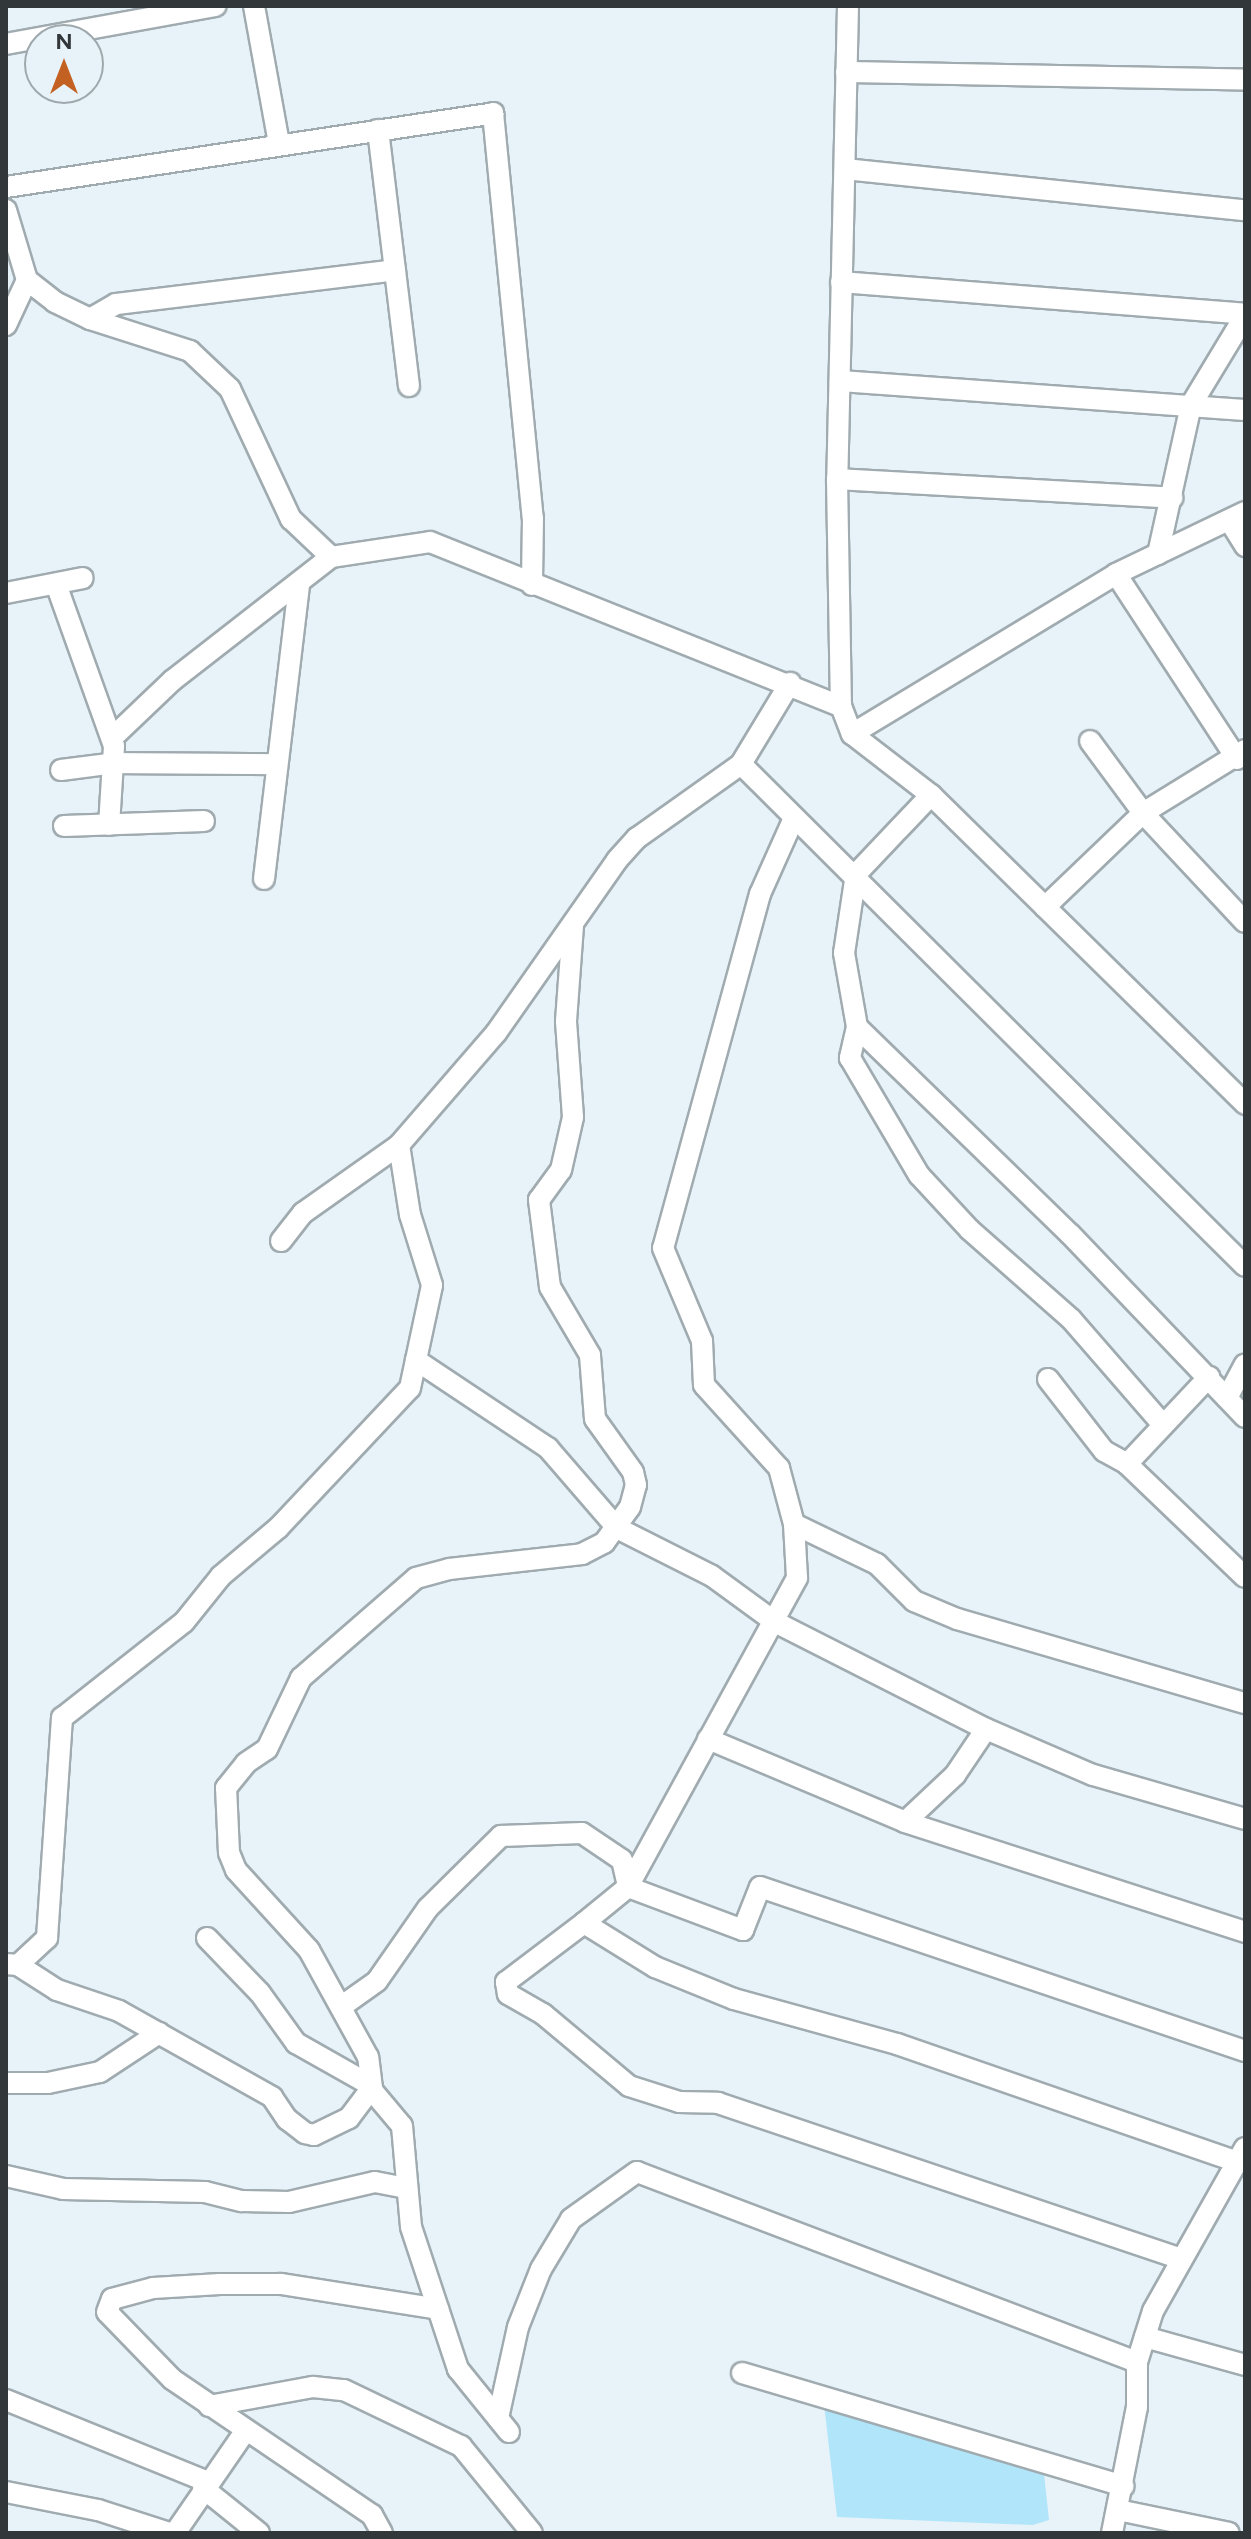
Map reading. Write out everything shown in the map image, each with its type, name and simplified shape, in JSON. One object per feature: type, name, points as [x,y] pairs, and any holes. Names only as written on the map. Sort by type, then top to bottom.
[{"type":"street","points":[[6,44],[216,6]]},
{"type":"street","points":[[254,6],[279,144]]},
{"type":"street","points":[[848,6],[837,479],[841,706],[852,734],[931,795],[1245,1104]]},
{"type":"street","points":[[846,72],[1245,80]]},
{"type":"street","points":[[6,187],[493,113],[533,518],[532,585]]},
{"type":"street","points":[[378,130],[409,386]]},
{"type":"street","points":[[845,169],[1245,210]]},
{"type":"street","points":[[6,210],[27,280],[55,302],[90,319],[190,351],[230,389],[291,519],[331,557]]},
{"type":"street","points":[[90,319],[116,304],[395,270]]},
{"type":"street","points":[[6,325],[27,280]]},
{"type":"street","points":[[841,282],[1245,315],[1191,405],[1158,554]]},
{"type":"street","points":[[840,381],[1245,410]]},
{"type":"street","points":[[837,479],[1172,498]]},
{"type":"street","points":[[852,734],[1116,574],[1237,516],[1245,546]]},
{"type":"street","points":[[112,738],[173,680],[299,585],[331,557],[430,542],[481,559],[532,585],[790,683],[841,706]]},
{"type":"street","points":[[1045,907],[1143,813],[1241,755],[1116,574]]},
{"type":"street","points":[[6,593],[83,578]]},
{"type":"street","points":[[56,584],[112,738],[115,763],[109,825]]},
{"type":"street","points":[[264,879],[299,585]]},
{"type":"street","points":[[281,1241],[303,1213],[399,1145],[496,1033],[637,838],[741,764],[790,683]]},
{"type":"street","points":[[1090,741],[1143,813],[1245,922]]},
{"type":"street","points":[[61,770],[115,763],[277,764]]},
{"type":"street","points":[[741,764],[856,874],[1245,1266]]},
{"type":"street","points":[[931,795],[856,874],[844,953],[857,1027],[850,1058],[919,1175],[970,1230],[1071,1319],[1163,1425]]},
{"type":"street","points":[[794,818],[760,894],[663,1248],[702,1341],[704,1385],[779,1468],[794,1524],[797,1578],[628,1887],[506,1982],[508,1994],[543,2014],[629,2086],[679,2102],[718,2103],[1181,2259]]},
{"type":"street","points":[[64,826],[204,821]]},
{"type":"street","points":[[399,1145],[408,1205],[432,1285],[410,1388],[345,1461],[221,1576],[161,1644],[62,1718],[47,1938],[12,1964],[57,1990],[119,2011],[159,2033],[272,2097],[287,2119],[305,2133],[314,2135],[349,2118],[372,2088],[368,2057],[309,1950],[236,1870],[229,1853],[226,1788],[246,1763],[267,1749],[301,1678],[416,1578],[449,1569],[561,1560],[604,1543],[617,1528],[636,1485],[595,1419],[590,1355],[550,1287],[539,1200],[561,1170],[573,1117],[566,1021],[573,925]]},
{"type":"street","points":[[857,1027],[1209,1377],[1245,1417]]},
{"type":"street","points":[[416,1360],[548,1448],[617,1528],[712,1576],[775,1622],[986,1729],[1093,1775],[1245,1819]]},
{"type":"street","points":[[1227,1398],[1245,1364]]},
{"type":"street","points":[[1127,1464],[1209,1377]]},
{"type":"street","points":[[1048,1379],[1104,1451],[1127,1464],[1245,1577]]},
{"type":"street","points":[[794,1524],[877,1564],[914,1601],[957,1619],[1245,1703]]},
{"type":"street","points":[[905,1822],[955,1775],[986,1729]]},
{"type":"street","points":[[708,1739],[905,1822],[1245,1932]]},
{"type":"street","points":[[342,2006],[377,1981],[428,1908],[501,1836],[582,1833],[622,1860],[628,1887]]},
{"type":"street","points":[[628,1887],[743,1930],[760,1887],[1245,2051]]},
{"type":"street","points":[[584,1923],[655,1967],[734,1999],[897,2044],[1241,2155],[1153,2311],[1137,2362],[1137,2407],[1124,2486],[1112,2533]]},
{"type":"street","points":[[207,1938],[260,1993],[296,2043],[372,2088],[407,2138],[411,2227],[458,2369],[504,2425],[518,2327],[541,2269],[571,2219],[637,2172],[1137,2362]]},
{"type":"street","points":[[6,2083],[48,2083],[100,2072],[159,2033]]},
{"type":"street","points":[[6,2176],[63,2189],[205,2192],[242,2201],[289,2202],[375,2182],[407,2188]]},
{"type":"street","points":[[382,2533],[372,2515],[172,2379],[107,2312],[112,2299],[153,2288],[281,2284],[438,2309]]},
{"type":"street","points":[[1145,2337],[1245,2365]]},
{"type":"street","points":[[742,2373],[1124,2486]]},
{"type":"street","points":[[209,2406],[313,2387],[344,2390],[461,2446],[532,2533]]},
{"type":"street","points":[[6,2400],[206,2485],[259,2533]]},
{"type":"street","points":[[175,2533],[246,2430]]},
{"type":"street","points":[[6,2492],[98,2510],[169,2533]]},
{"type":"street","points":[[1118,2510],[1229,2533]]},
{"type":"shaded area","points":[[824,2404],[1044,2474],[1049,2520],[1033,2525],[837,2517]]}]
